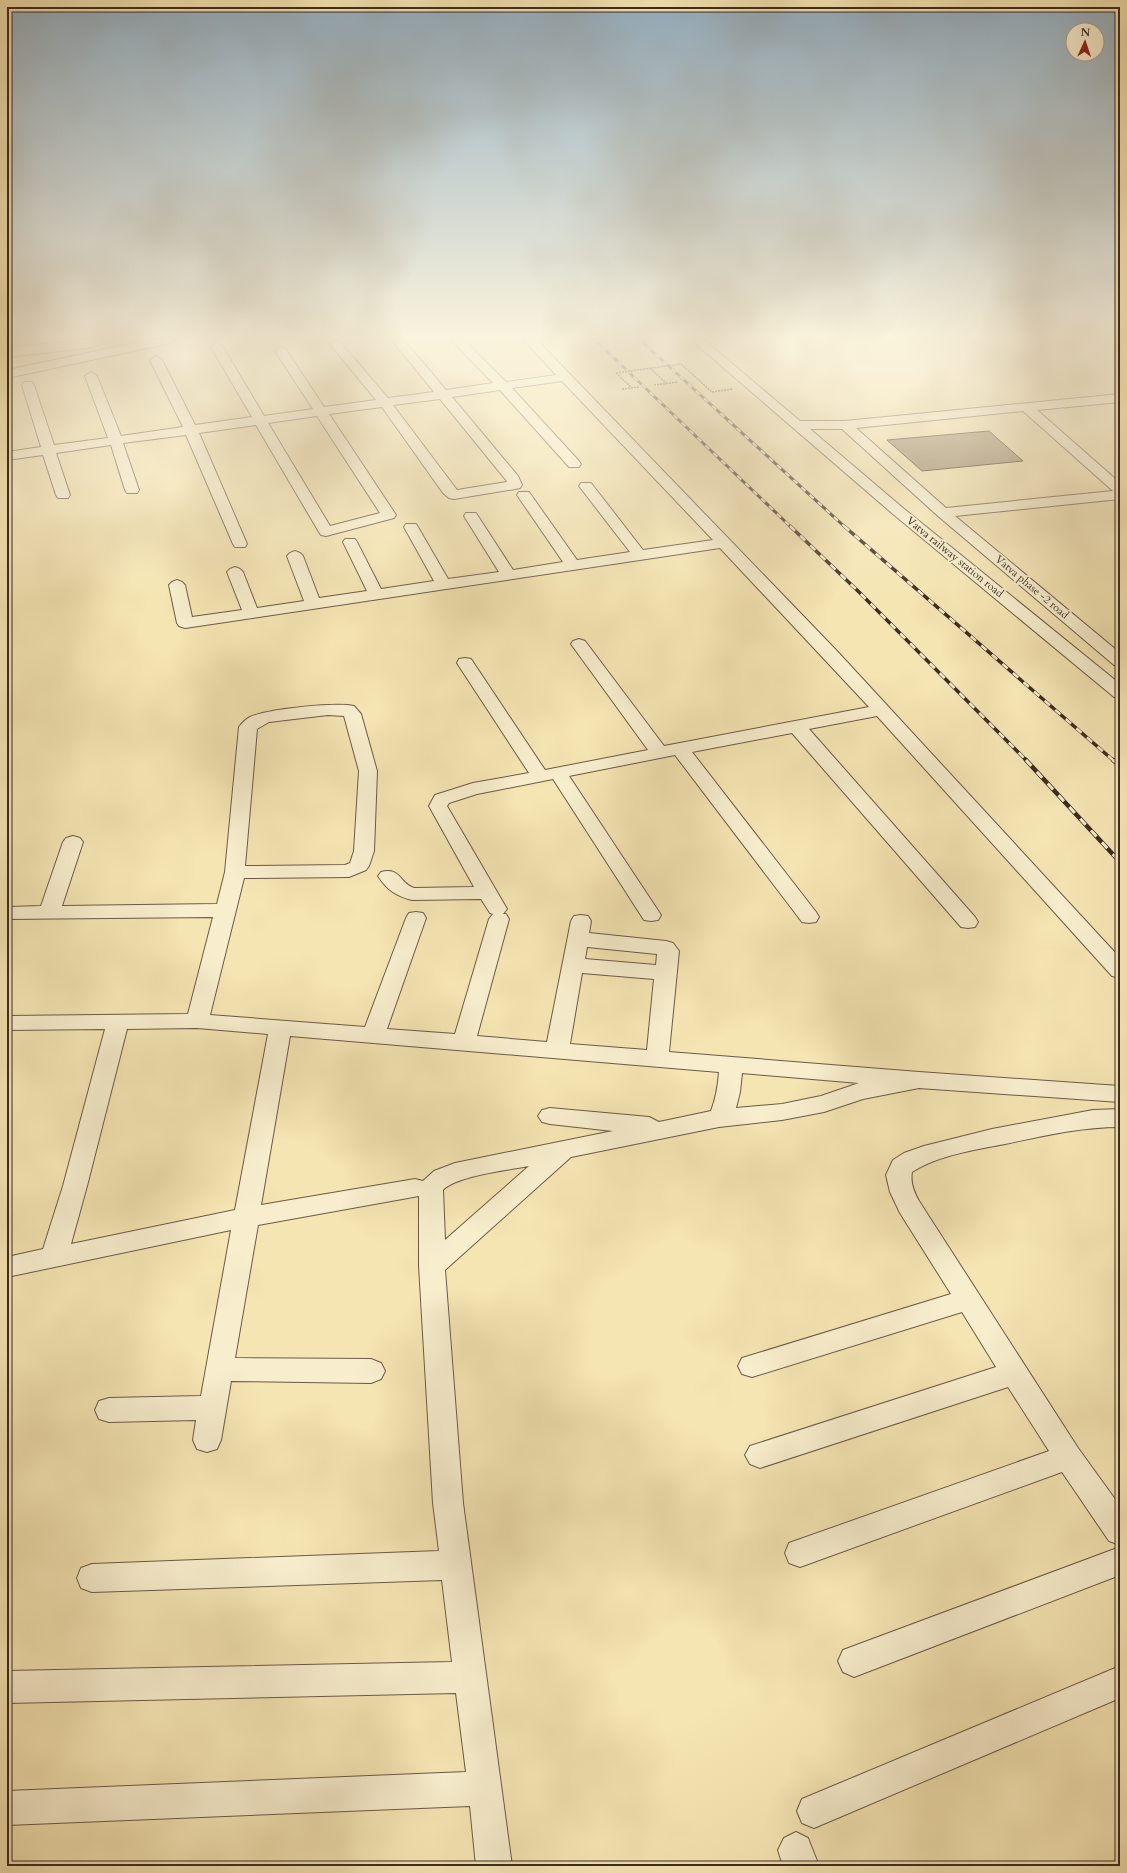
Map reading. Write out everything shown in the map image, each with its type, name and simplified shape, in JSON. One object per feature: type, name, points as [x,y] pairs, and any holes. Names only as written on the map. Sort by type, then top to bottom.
[{"type":"street","points":[[41,426],[63,494]]},
{"type":"street","points":[[110,426],[132,490]]},
{"type":"street","points":[[189,426],[240,544]]},
{"type":"street","points":[[7,456],[216,426]]},
{"type":"street","points":[[264,426],[326,532],[389,515],[331,426]]},
{"type":"street","points":[[402,426],[448,490],[454,495],[515,484],[513,479],[469,426]]},
{"type":"street","points":[[540,426],[574,464]]},
{"type":"street","points":[[612,426],[882,710],[1120,971]]},
{"type":"street","name":"Vatva railway station road","points":[[800,426],[898,511],[1120,693]]},
{"type":"street","name":"Vatva phase -2 road","points":[[845,426],[943,513],[1120,661]]},
{"type":"street","points":[[1048,426],[1120,490]]},
{"type":"street","points":[[586,486],[640,556]]},
{"type":"street","points":[[524,495],[573,565]]},
{"type":"street","points":[[943,513],[1120,496]]},
{"type":"street","points":[[471,516],[509,575]]},
{"type":"street","points":[[410,528],[444,585]]},
{"type":"street","points":[[350,542],[376,594]]},
{"type":"street","points":[[177,585],[185,623],[724,543]]},
{"type":"street","points":[[295,556],[313,604]]},
{"type":"street","points":[[236,572],[251,613]]},
{"type":"street","points":[[579,644],[660,753]]},
{"type":"street","points":[[465,663],[549,774],[651,915]]},
{"type":"street","points":[[197,1021],[235,872],[248,727],[266,717],[328,710],[348,710],[352,714],[368,770],[364,851],[359,866],[349,871],[235,872]]},
{"type":"street","points":[[464,1044],[494,907],[439,809],[438,803],[452,795],[473,789],[882,710]]},
{"type":"street","points":[[797,726],[968,922]]},
{"type":"street","points":[[680,749],[809,917]]},
{"type":"street","points":[[49,913],[72,842]]},
{"type":"street","points":[[388,876],[403,892],[494,907]]},
{"type":"street","points":[[7,913],[226,910]]},
{"type":"street","points":[[373,1036],[416,918]]},
{"type":"street","points":[[557,1051],[580,930],[662,947],[668,951],[657,1059]]},
{"type":"street","points":[[573,965],[666,973]]},
{"type":"street","points":[[7,1023],[197,1021],[280,1029],[919,1080],[1120,1094]]},
{"type":"street","points":[[54,1256],[75,1186],[118,1022]]},
{"type":"street","points":[[207,1440],[248,1217],[280,1029]]},
{"type":"street","points":[[719,1118],[725,1108],[730,1088],[731,1065]]},
{"type":"street","points":[[494,1866],[448,1503],[432,1266],[431,1190],[434,1183],[448,1174],[460,1171],[719,1118],[782,1112],[824,1104],[860,1091],[919,1080]]},
{"type":"street","points":[[550,1116],[670,1128]]},
{"type":"street","points":[[1120,1118],[1094,1119],[992,1138],[933,1152],[907,1161],[900,1167],[900,1185],[909,1206],[1068,1456],[1120,1530]]},
{"type":"street","points":[[432,1266],[564,1149]]},
{"type":"street","points":[[7,1267],[54,1256],[248,1217],[414,1188]]},
{"type":"street","points":[[752,1366],[968,1299]]},
{"type":"street","points":[[220,1369],[371,1371]]},
{"type":"street","points":[[760,1455],[1015,1373]]},
{"type":"street","points":[[109,1410],[213,1408]]},
{"type":"street","points":[[800,1554],[1068,1456]]},
{"type":"street","points":[[854,1661],[1120,1561]]},
{"type":"street","points":[[92,1578],[456,1565]]},
{"type":"street","points":[[7,1687],[471,1677]]},
{"type":"street","points":[[814,1811],[1120,1682]]},
{"type":"street","points":[[7,1808],[485,1788]]},
{"type":"building","points":[[989,431],[1023,461],[922,471],[887,440]]},
{"type":"railway","points":[[686,426],[791,527]]},
{"type":"railway","points":[[735,426],[845,527]]},
{"type":"railway","points":[[790,526],[859,592],[1027,761]]},
{"type":"railway","points":[[844,526],[1114,761]]},
{"type":"railway","points":[[1026,760],[1120,862]]},
{"type":"railway","points":[[1113,760],[1120,766]]}]
